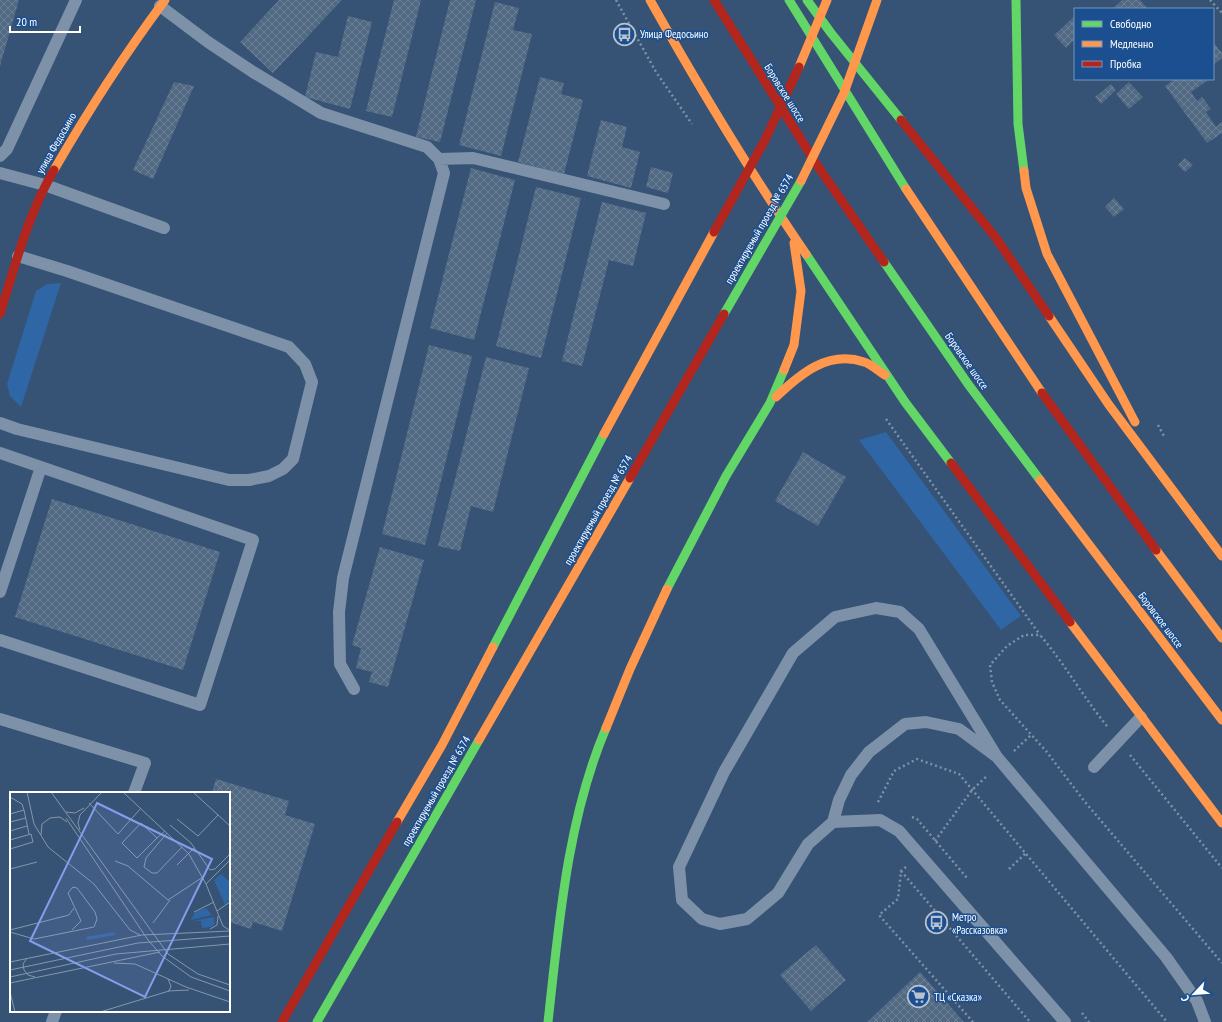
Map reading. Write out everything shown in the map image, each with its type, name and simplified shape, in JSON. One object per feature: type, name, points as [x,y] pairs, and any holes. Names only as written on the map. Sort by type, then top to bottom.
[{"type":"main road","points":[[650,0],[705,97],[794,237],[889,378],[1141,717],[1222,823]]},
{"type":"main road","name":"Боровское шоссе","points":[[714,0],[817,165],[968,384],[1222,720]]},
{"type":"main road","points":[[789,0],[870,132],[1018,359],[1114,495],[1222,638]]},
{"type":"main road","points":[[806,0],[996,238],[1109,405],[1171,490],[1222,556]]},
{"type":"main road","name":"проектируемый проезд № 6574","points":[[282,1022],[442,745],[604,434],[765,140],[806,52],[827,0]]},
{"type":"main road","name":"проектируемый проезд № 6574","points":[[317,1022],[802,180],[844,93],[877,0]]},
{"type":"main road","points":[[1016,0],[1018,124],[1026,188],[1047,254],[1171,490]]},
{"type":"main road","name":"улица Федосьино","points":[[0,314],[18,256],[45,185],[94,101],[129,48],[162,3]]},
{"type":"main road","points":[[548,1022],[558,923],[573,842],[592,761],[630,669],[673,576],[726,476],[770,403],[794,345],[801,290],[794,237]]},
{"type":"main road","points":[[770,403],[797,376],[823,361],[846,358],[865,362],[889,378]]},
{"type":"main road","points":[[276,1022],[291,1007]]},
{"type":"lane","points":[[0,156],[7,149],[76,0]]},
{"type":"lane","points":[[162,3],[208,42],[292,97],[321,113],[426,147],[439,159],[444,173],[343,578],[339,612],[340,664],[354,689]]},
{"type":"lane","points":[[439,159],[473,158],[664,204]]},
{"type":"lane","points":[[0,173],[45,185],[164,228]]},
{"type":"lane","points":[[0,423],[17,429],[229,480],[249,480],[283,469],[293,459],[312,382],[305,364],[289,347],[67,271],[18,256]]},
{"type":"lane","points":[[0,453],[253,540],[200,705],[0,640]]},
{"type":"lane","points":[[0,592],[41,467]]},
{"type":"lane","points":[[999,760],[959,729],[926,722],[905,724],[869,752],[851,775],[839,800],[833,822],[808,844],[778,893],[747,919],[720,924],[702,919],[682,900],[679,867],[724,772],[793,653],[835,617],[876,608],[900,612],[919,629],[999,760],[1166,957],[1197,1001],[1205,1022]]},
{"type":"lane","points":[[1094,767],[1141,717]]},
{"type":"lane","points":[[0,719],[145,763],[134,792]]},
{"type":"lane","points":[[833,822],[880,820],[899,831],[1065,1022]]},
{"type":"lane","points":[[52,1022],[56,1012]]},
{"type":"path","points":[[1210,0],[1222,14]]},
{"type":"path","points":[[1156,422],[1167,442]]},
{"type":"path","points":[[1087,701],[1222,868]]},
{"type":"path","points":[[973,1022],[879,915],[898,900],[901,871],[935,841],[972,790],[999,760],[1031,735]]},
{"type":"path","points":[[884,804],[878,801],[894,770],[917,759],[959,774],[1167,1022]]},
{"type":"path","points":[[911,816],[917,819],[971,883]]},
{"type":"path","points":[[1009,869],[1026,853]]},
{"type":"path","points":[[901,871],[1030,1022]]},
{"type":"path","points":[[1079,1010],[1089,1022]]},
{"type":"shaded area","points":[[61,283],[21,407],[10,396],[7,384],[36,291],[47,284]]},
{"type":"shaded area","points":[[886,432],[1021,616],[1001,630],[859,440]]},
{"type":"building","points":[[0,0],[19,0],[0,66]]},
{"type":"building","points":[[279,0],[342,0],[273,73],[240,42]]},
{"type":"building","points":[[394,0],[421,0],[392,117],[366,111]]},
{"type":"building","points":[[450,0],[476,0],[440,142],[416,137]]},
{"type":"building","points":[[1122,0],[1140,0],[1147,8],[1113,8]]},
{"type":"building","points":[[495,2],[519,8],[513,30],[532,34],[501,156],[459,145]]},
{"type":"building","points":[[348,16],[372,22],[350,109],[305,97],[316,52],[338,57]]},
{"type":"building","points":[[1074,17],[1074,40],[1066,48],[1054,35]]},
{"type":"building","points":[[1214,43],[1222,53],[1222,58],[1214,64]]},
{"type":"building","points":[[540,77],[564,83],[561,94],[583,100],[564,174],[518,162]]},
{"type":"building","points":[[1174,80],[1206,80],[1191,92],[1197,101],[1202,97],[1211,109],[1206,112],[1216,127],[1222,122],[1222,133],[1207,143],[1165,86]]},
{"type":"building","points":[[174,82],[194,86],[153,179],[133,170]]},
{"type":"building","points":[[1129,82],[1143,97],[1129,109],[1116,94]]},
{"type":"building","points":[[1111,84],[1116,90],[1101,104],[1095,97]]},
{"type":"building","points":[[601,120],[627,127],[622,147],[640,152],[631,188],[587,176]]},
{"type":"building","points":[[1185,158],[1193,165],[1185,172],[1178,165]]},
{"type":"building","points":[[651,167],[673,173],[668,193],[646,187]]},
{"type":"building","points":[[471,168],[515,180],[474,340],[430,328]]},
{"type":"building","points":[[536,187],[581,198],[541,358],[496,346]]},
{"type":"building","points":[[1114,198],[1124,209],[1114,217],[1105,207]]},
{"type":"building","points":[[602,202],[646,213],[633,266],[609,260],[582,366],[562,361]]},
{"type":"building","points":[[429,345],[472,356],[425,545],[382,534]]},
{"type":"building","points":[[486,357],[529,368],[493,512],[471,506],[460,551],[438,546]]},
{"type":"building","points":[[803,452],[846,477],[818,526],[775,501]]},
{"type":"building","points":[[52,499],[220,552],[183,670],[15,617]]},
{"type":"building","points":[[380,547],[424,560],[388,687],[369,682],[372,672],[356,668],[361,648],[352,645]]},
{"type":"building","points":[[216,779],[289,801],[285,815],[315,824],[282,931],[253,922],[251,929],[230,922],[230,792],[212,792]]},
{"type":"building","points":[[816,945],[846,980],[811,1011],[780,975]]},
{"type":"building","name":"ТЦ «Сказка»","points":[[920,972],[964,1022],[867,1022]]},
{"type":"traffic: fast","points":[[789,0],[906,189]]},
{"type":"traffic: fast","points":[[807,0],[831,33],[901,120]]},
{"type":"traffic: fast","points":[[1016,0],[1018,124],[1024,171]]},
{"type":"traffic: fast","points":[[724,314],[801,181]]},
{"type":"traffic: fast","points":[[806,254],[905,402],[951,463]]},
{"type":"traffic: fast","points":[[884,262],[968,384],[1040,480]]},
{"type":"traffic: fast","points":[[667,589],[726,476],[770,403],[784,370]]},
{"type":"traffic: fast","points":[[493,647],[604,434]]},
{"type":"traffic: fast","points":[[548,1022],[561,910],[573,836],[582,799],[606,728]]},
{"type":"traffic: fast","points":[[317,1022],[479,740]]},
{"type":"traffic: slow","points":[[54,170],[80,126],[135,41],[165,0]]},
{"type":"traffic: slow","points":[[650,0],[725,129],[806,254]]},
{"type":"traffic: slow","points":[[799,67],[827,0]]},
{"type":"traffic: slow","points":[[801,181],[844,93],[877,0]]},
{"type":"traffic: slow","points":[[1024,171],[1026,188],[1047,254],[1135,422]]},
{"type":"traffic: slow","points":[[906,189],[1042,393]]},
{"type":"traffic: slow","points":[[604,434],[714,232]]},
{"type":"traffic: slow","points":[[784,370],[794,345],[801,291],[794,243]]},
{"type":"traffic: slow","points":[[1049,316],[1109,405],[1222,556]]},
{"type":"traffic: slow","points":[[776,397],[795,380],[816,366],[838,359],[851,359],[864,362],[885,375]]},
{"type":"traffic: slow","points":[[479,740],[630,478]]},
{"type":"traffic: slow","points":[[1040,480],[1222,720]]},
{"type":"traffic: slow","points":[[1156,550],[1222,638]]},
{"type":"traffic: slow","points":[[606,728],[630,669],[667,589]]},
{"type":"traffic: slow","points":[[1070,622],[1222,823]]},
{"type":"traffic: slow","points":[[397,822],[442,745],[493,647]]},
{"type":"traffic: jam","points":[[714,0],[817,165],[884,262]]},
{"type":"traffic: jam","points":[[714,232],[765,140],[799,67]]},
{"type":"traffic: jam","points":[[901,120],[996,238],[1049,316]]},
{"type":"traffic: jam","points":[[0,314],[29,222],[54,170]]},
{"type":"traffic: jam","points":[[630,478],[724,314]]},
{"type":"traffic: jam","points":[[1042,393],[1156,550]]},
{"type":"traffic: jam","points":[[951,463],[1070,622]]},
{"type":"traffic: jam","points":[[282,1022],[397,822]]},
{"type":"place","name":"Улица Федосьино","points":[[624,34]]},
{"type":"place","name":"Метро «Рассказовка»","points":[[936,923]]},
{"type":"place","name":"ТЦ «Сказка»","points":[[918,997]]}]
